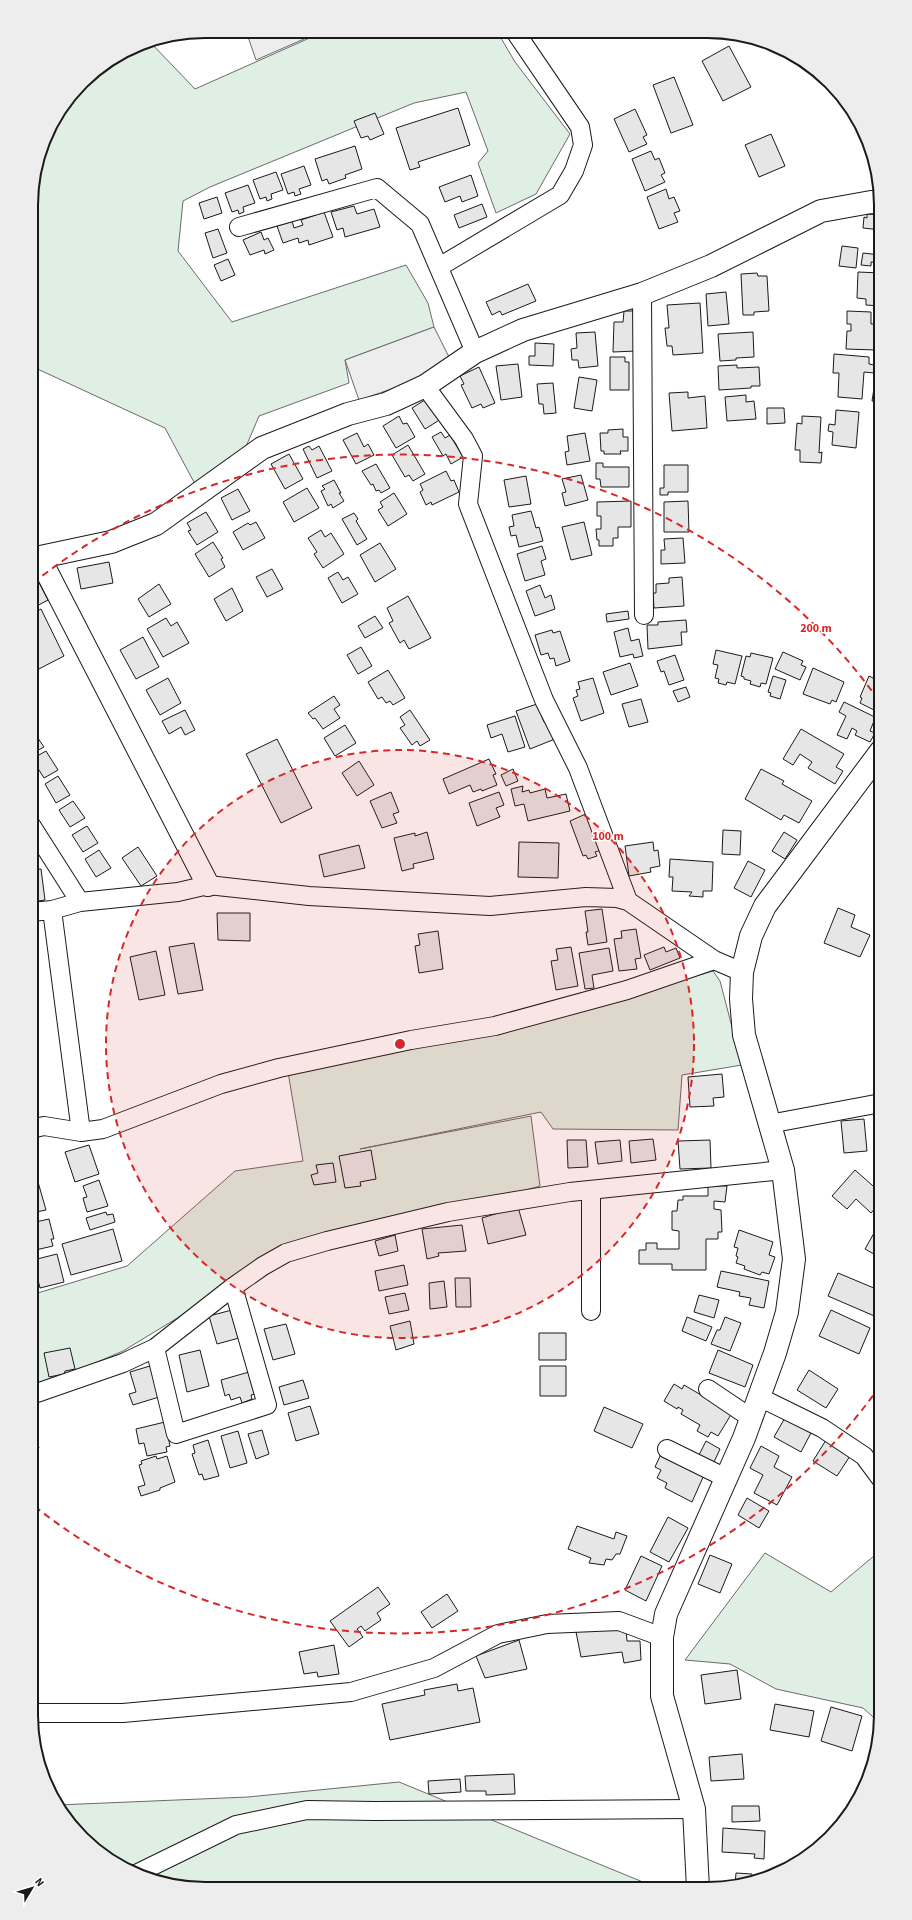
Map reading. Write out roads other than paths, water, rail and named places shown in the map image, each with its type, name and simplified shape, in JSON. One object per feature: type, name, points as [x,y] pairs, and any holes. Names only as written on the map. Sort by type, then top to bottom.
[{"type":"street","points":[[439,267],[560,195],[574,171],[583,145],[580,127],[519,38]]},
{"type":"street","points":[[239,227],[376,188],[420,224],[475,352]]},
{"type":"street","points":[[38,557],[111,542],[156,524],[262,448],[348,414],[386,404],[425,386],[475,352],[523,330],[642,294],[711,266],[821,211],[874,202]]},
{"type":"street","points":[[642,294],[644,615]]},
{"type":"street","points":[[425,386],[464,439],[473,456],[468,504],[544,700],[578,768],[628,901]]},
{"type":"street","points":[[38,564],[208,885]]},
{"type":"street","points":[[698,1882],[694,1809],[662,1696],[662,1637],[666,1614],[726,1478],[751,1418],[775,1353],[787,1312],[794,1259],[783,1170],[744,1035],[741,999],[742,972],[751,936],[765,906],[874,760]]},
{"type":"street","points":[[38,837],[80,902]]},
{"type":"street","points":[[38,911],[52,910],[80,902],[178,892],[208,885],[309,896],[490,906],[586,897],[617,898],[628,901],[714,960],[742,972]]},
{"type":"street","points":[[52,910],[81,1132]]},
{"type":"street","points":[[38,1127],[44,1126],[81,1132],[103,1129],[221,1084],[280,1068],[410,1040],[495,1026],[627,990],[714,960]]},
{"type":"street","points":[[769,1124],[874,1104]]},
{"type":"street","points":[[38,1393],[123,1363],[155,1348],[233,1287],[286,1253],[327,1241],[448,1212],[592,1190],[783,1170]]},
{"type":"street","points":[[590,1311],[592,1190]]},
{"type":"street","points":[[155,1348],[176,1434],[267,1405],[233,1287]]},
{"type":"street","points":[[708,1389],[751,1418]]},
{"type":"street","points":[[759,1397],[822,1428],[864,1456],[874,1470]]},
{"type":"street","points":[[667,1449],[726,1478]]},
{"type":"street","points":[[38,1713],[123,1713],[350,1692],[434,1668],[498,1634],[547,1624],[620,1621],[662,1637]]},
{"type":"street","points":[[144,1870],[236,1825],[307,1810],[694,1809]]}]
